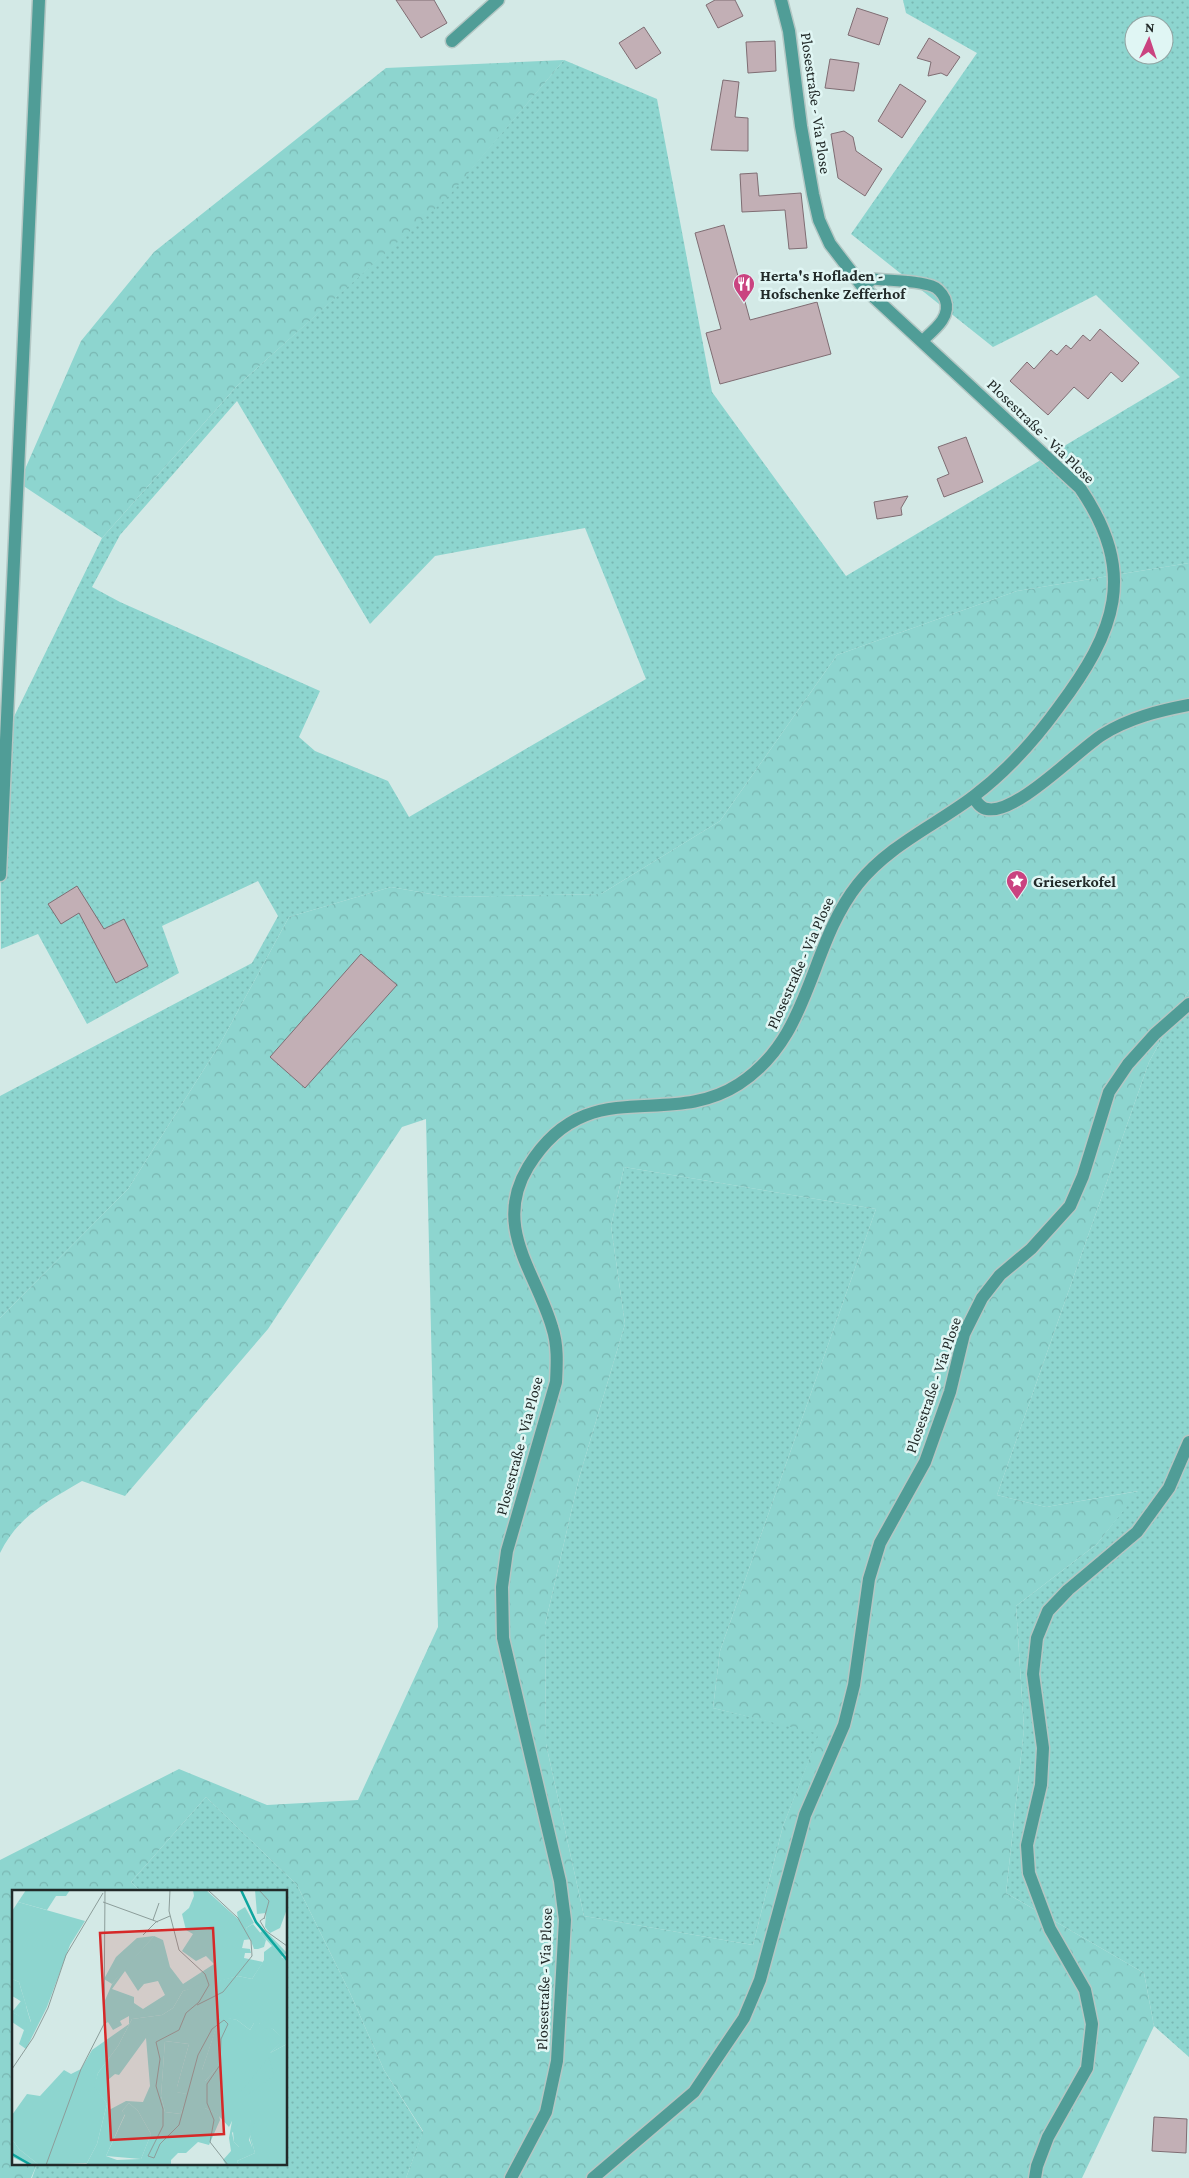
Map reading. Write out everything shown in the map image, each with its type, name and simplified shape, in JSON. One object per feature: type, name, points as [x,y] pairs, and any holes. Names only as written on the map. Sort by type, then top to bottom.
[{"type":"street","points":[[0,875],[19,483],[39,0]]},
{"type":"street","points":[[452,40],[498,0]]},
{"type":"street","name":"Plosestraße - Via Plose","points":[[511,2178],[546,2112],[557,2061],[565,1920],[560,1880],[503,1638],[502,1587],[507,1551],[556,1382],[557,1356],[553,1329],[522,1257],[514,1230],[516,1195],[526,1169],[544,1144],[566,1125],[596,1111],[634,1105],[692,1102],[723,1092],[755,1072],[774,1055],[790,1031],[835,922],[859,882],[892,852],[973,797],[1004,771],[1044,727],[1076,685],[1096,653],[1113,606],[1115,580],[1106,532],[1095,510],[1080,488],[864,287],[843,263],[830,244],[819,220],[801,126],[789,30],[781,0]]},
{"type":"street","points":[[973,797],[981,807],[989,810],[1022,798],[1102,735],[1145,714],[1189,704]]},
{"type":"street","name":"Plosestraße - Via Plose","points":[[593,2178],[694,2092],[744,2018],[760,1980],[805,1815],[844,1725],[854,1685],[869,1578],[880,1543],[925,1462],[950,1392],[964,1334],[982,1298],[1000,1275],[1031,1248],[1070,1206],[1083,1176],[1109,1092],[1128,1064],[1155,1034],[1189,1004]]},
{"type":"street","points":[[1036,2172],[1048,2137],[1087,2068],[1092,2024],[1085,1990],[1050,1929],[1029,1872],[1027,1845],[1041,1785],[1043,1748],[1033,1674],[1037,1638],[1048,1611],[1068,1590],[1136,1532],[1169,1488],[1189,1442]]},
{"type":"lane","points":[[864,287],[873,279],[932,286],[942,293],[947,305],[945,316],[935,329],[922,340]]},
{"type":"green space","points":[[903,0],[1189,0],[1189,563],[1017,591],[837,655],[720,821],[601,894],[448,897],[391,887],[289,917],[220,1044],[128,1189],[0,1318],[0,1096],[252,963],[278,916],[258,881],[162,926],[179,973],[87,1024],[38,934],[1,949],[0,745],[102,538],[236,387],[448,196],[564,60],[657,99],[712,392],[846,576],[1180,377],[1096,295],[993,347],[851,234],[977,53],[906,13]],"holes":[[[237,401],[370,624],[435,556],[585,528],[646,679],[409,817],[388,781],[315,751],[299,737],[320,691],[120,602],[92,587],[120,535]]]},
{"type":"green space","points":[[564,60],[448,197],[236,387],[102,538],[19,483],[81,341],[154,252],[386,68]]},
{"type":"green space","points":[[1189,563],[1189,990],[1149,1062],[997,1495],[1046,1507],[1139,1491],[1097,1544],[1016,1606],[1024,1729],[1006,1893],[1144,1973],[1154,2026],[1082,2178],[406,2178],[423,2131],[384,2070],[350,1993],[297,1885],[206,1797],[131,1882],[139,1890],[12,1890],[12,2166],[36,2166],[31,2178],[0,2178],[0,1860],[179,1769],[267,1805],[358,1800],[438,1627],[426,1119],[402,1127],[268,1329],[125,1496],[82,1481],[46,1503],[25,1519],[7,1540],[0,1553],[0,1318],[128,1189],[220,1044],[289,917],[391,887],[448,897],[601,894],[720,821],[837,655],[1017,591]],"holes":[[[624,1167],[876,1209],[720,1651],[713,1708],[819,1734],[783,1826],[753,1945],[584,1916],[546,1744],[545,1625],[579,1478],[625,1324],[611,1226]]]},
{"type":"green space","points":[[1189,990],[1189,2057],[1154,2026],[1144,1973],[1006,1893],[1024,1729],[1016,1606],[1097,1544],[1138,1491],[1046,1507],[997,1495],[1149,1062]]},
{"type":"green space","points":[[624,1167],[876,1209],[720,1651],[713,1708],[820,1733],[783,1826],[753,1945],[584,1916],[546,1744],[545,1625],[579,1478],[625,1324],[611,1226]]},
{"type":"green space","points":[[206,1797],[297,1885],[350,1993],[384,2070],[423,2132],[406,2178],[32,2178],[36,2166],[288,2166],[288,1890],[139,1890],[131,1882]]},
{"type":"building","points":[[396,0],[434,0],[447,23],[421,38]]},
{"type":"building","points":[[715,0],[735,0],[743,16],[718,28],[706,5]]},
{"type":"building","points":[[857,8],[888,18],[879,45],[848,35]]},
{"type":"building","points":[[644,27],[661,53],[636,69],[619,43]]},
{"type":"building","points":[[929,38],[960,57],[947,76],[941,73],[928,76],[931,62],[917,58]]},
{"type":"building","points":[[775,41],[776,71],[748,73],[746,42]]},
{"type":"building","points":[[830,59],[859,63],[854,91],[825,88]]},
{"type":"building","points":[[723,80],[739,82],[735,117],[748,118],[748,151],[711,150]]},
{"type":"building","points":[[900,84],[926,101],[902,138],[878,121]]},
{"type":"building","points":[[844,131],[853,137],[856,151],[882,169],[865,196],[838,178],[831,134]]},
{"type":"building","points":[[757,173],[759,196],[801,193],[807,248],[789,249],[785,210],[742,212],[740,174]]},
{"type":"building","points":[[724,225],[750,320],[817,302],[831,354],[720,384],[706,333],[721,329],[695,233]]},
{"type":"building","points":[[1100,329],[1139,363],[1122,382],[1111,372],[1088,399],[1074,387],[1048,415],[1010,381],[1027,362],[1034,369],[1051,350],[1057,355],[1066,345],[1071,349],[1083,335],[1090,341]]},
{"type":"building","points":[[966,437],[983,482],[944,497],[937,479],[949,474],[938,447]]},
{"type":"building","points":[[908,496],[901,508],[902,515],[877,519],[874,502]]},
{"type":"building","points":[[77,886],[104,929],[124,919],[148,966],[116,983],[79,913],[61,924],[48,904]]},
{"type":"building","points":[[361,954],[397,985],[305,1088],[270,1057]]},
{"type":"building","points":[[1154,2117],[1187,2119],[1186,2153],[1152,2151]]},
{"type":"place","name":"Herta's Hofladen - Hofschenke Zefferhof","points":[[744,303]]},
{"type":"place","name":"Grieserkofel","points":[[1017,900]]}]
